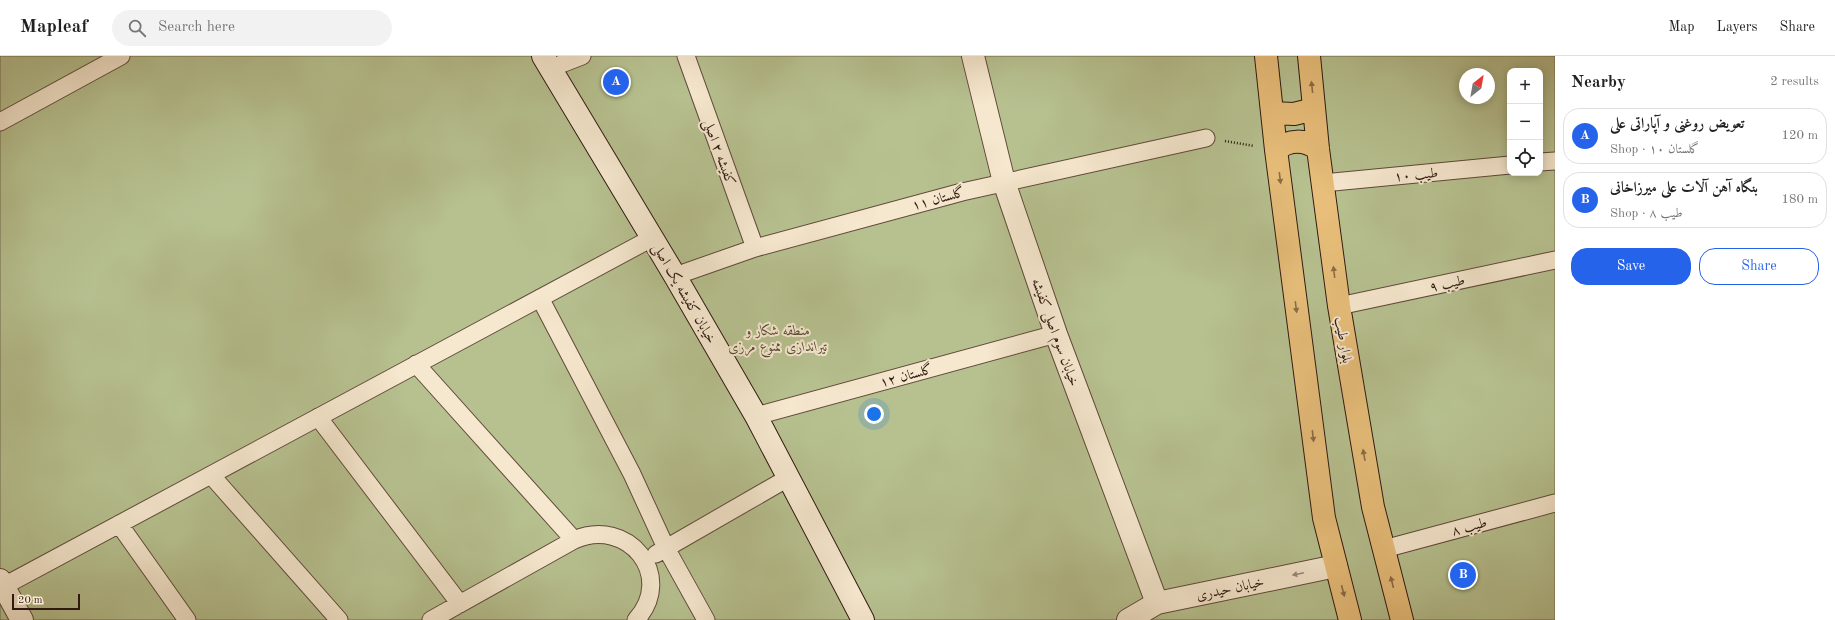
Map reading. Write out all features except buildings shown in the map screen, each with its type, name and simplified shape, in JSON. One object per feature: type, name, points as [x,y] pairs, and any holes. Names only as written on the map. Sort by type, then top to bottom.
[{"type":"main road","points":[[1266,56],[1276,150],[1324,518],[1350,620]]},
{"type":"main road","name":"بلوار طیب","points":[[1309,56],[1322,183],[1339,306],[1373,507],[1402,620]]},
{"type":"main road","points":[[1272,112],[1294,114],[1314,109]]},
{"type":"main road","points":[[1276,150],[1281,146],[1295,141],[1303,142],[1318,149]]},
{"type":"street","points":[[0,122],[121,56]]},
{"type":"street","points":[[547,62],[582,56]]},
{"type":"street","name":"کفیشه ۲ اصلی","points":[[686,56],[755,248]]},
{"type":"street","name":"خیابان سوم اصلی کفیشه","points":[[973,56],[1004,182],[1056,334],[1157,603]]},
{"type":"street","name":"خیابان کفیشه یک اصلی","points":[[547,62],[675,276],[756,416],[863,620]]},
{"type":"street","name":"گلستان ۱۱","points":[[675,276],[755,248],[954,194],[1206,138]]},
{"type":"street","points":[[1543,162],[1555,161]]},
{"type":"street","name":"طیب ۱۰","points":[[1322,183],[1507,165]]},
{"type":"street","points":[[22,620],[2,583],[119,524],[652,238]]},
{"type":"street","name":"طیب ۹","points":[[1339,306],[1555,260]]},
{"type":"street","points":[[540,298],[632,474],[666,548],[706,620]]},
{"type":"street","name":"گلستان ۱۲","points":[[756,416],[1056,334]]},
{"type":"street","points":[[416,364],[574,540]]},
{"type":"street","points":[[318,417],[460,604]]},
{"type":"street","points":[[211,475],[339,620]]},
{"type":"street","points":[[644,560],[788,478]]},
{"type":"street","name":"طیب ۸","points":[[1384,549],[1555,503]]},
{"type":"street","points":[[119,524],[186,620]]},
{"type":"street","points":[[431,620],[584,535],[608,534],[619,537],[638,551],[649,571],[650,594],[647,605],[636,620]]},
{"type":"street","name":"خیابان حیدری","points":[[1128,620],[1157,603],[1336,566]]},
{"type":"path","points":[[1206,138],[1276,150]]},
{"type":"green space","name":"منطقه شکار و تیراندازی ممنوع مرزی","points":[[0,56],[1555,56],[1555,620],[0,620]]},
{"type":"place","name":"تعویض روغنی و آپاراتی علی","points":[[616,82]]},
{"type":"place","name":"بنگاه آهن آلات علی میرزاخانی","points":[[1463,575]]}]
